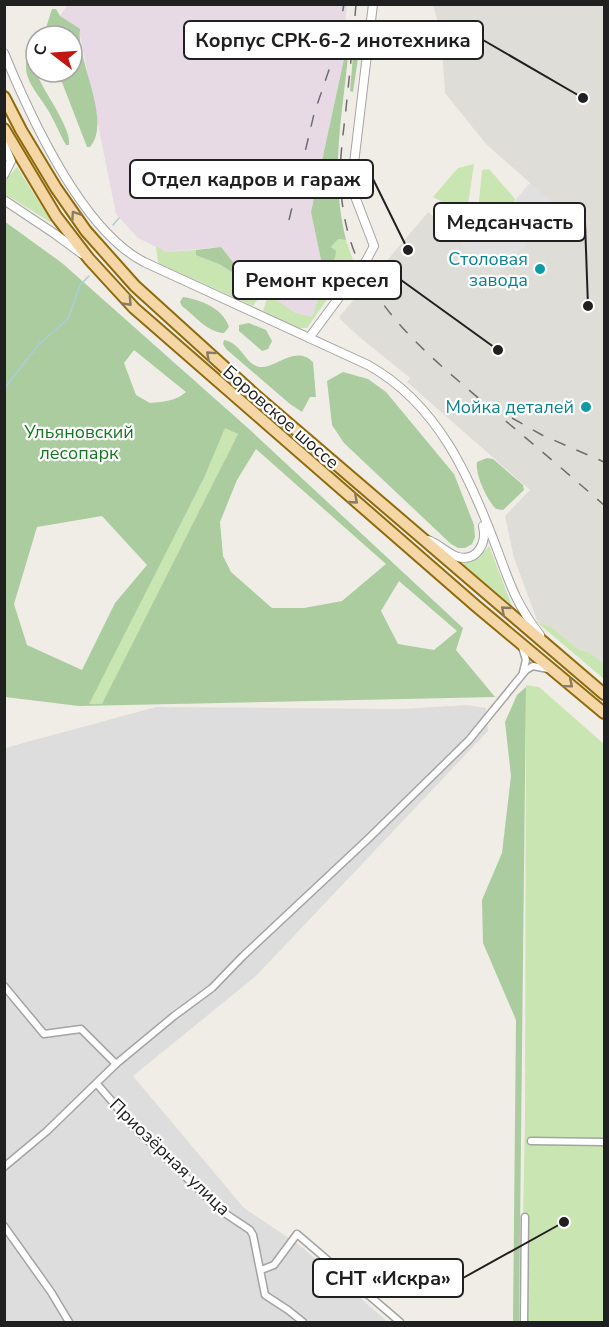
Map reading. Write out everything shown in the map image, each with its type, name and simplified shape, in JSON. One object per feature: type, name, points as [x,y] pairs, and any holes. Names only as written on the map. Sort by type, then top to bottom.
[{"type":"main road","name":"Боровское шоссе","points":[[4,97],[56,188],[92,239],[122,273],[254,394],[604,694]]},
{"type":"main road","name":"Боровское шоссе","points":[[4,129],[44,198],[89,259],[148,322],[604,713]]},
{"type":"street","points":[[309,338],[366,261],[374,246],[356,199],[353,171],[373,4]]},
{"type":"street","points":[[4,53],[29,112],[57,162],[87,209],[122,248],[144,262],[375,369],[408,393],[456,455],[515,597],[550,648]]},
{"type":"street","points":[[4,145],[11,161],[4,175]]},
{"type":"street","points":[[4,200],[89,259]]},
{"type":"street","points":[[418,535],[456,556],[471,556],[480,549],[485,539],[478,504]]},
{"type":"street","points":[[519,642],[525,657],[523,672]]},
{"type":"street","points":[[4,1167],[97,1084],[116,1064],[212,988],[361,846],[469,740],[523,672],[533,666],[552,670]]},
{"type":"street","points":[[4,986],[44,1034],[81,1029],[116,1064]]},
{"type":"street","name":"Приозёрная улица","points":[[97,1084],[135,1128],[220,1210],[250,1230],[253,1234],[265,1294],[303,1323]]},
{"type":"street","points":[[531,1141],[604,1142]]},
{"type":"street","points":[[524,1323],[525,1217]]},
{"type":"street","points":[[4,1226],[69,1323]]},
{"type":"street","points":[[261,1269],[274,1265],[297,1234],[400,1323]]},
{"type":"shaded area","points":[[68,4],[347,5],[345,26],[347,45],[311,212],[325,277],[312,317],[296,313],[256,289],[221,247],[166,252],[138,238],[116,214],[84,56],[84,24],[70,24],[60,16]]},
{"type":"shaded area","points":[[433,5],[604,5],[604,664],[589,652],[579,650],[550,626],[538,623],[514,558],[505,516],[530,490],[407,382],[410,378],[340,319],[340,316],[428,212],[442,223],[439,227],[453,240],[456,238],[498,276],[557,207],[486,144],[445,93],[441,34]]},
{"type":"shaded area","points":[[530,183],[558,207],[498,276],[456,238],[473,214],[490,227],[512,213],[516,199]]},
{"type":"shaded area","points":[[466,705],[486,708],[488,731],[256,976],[133,1076],[244,1208],[302,1247],[388,1322],[5,1322],[5,748],[156,707],[402,709]]},
{"type":"green space","points":[[52,9],[56,9],[60,16],[72,24],[47,24]]},
{"type":"green space","points":[[354,44],[360,45],[353,92],[350,91]]},
{"type":"green space","points":[[347,45],[349,46],[338,166],[338,190],[346,240],[338,239],[331,247],[336,251],[335,257],[331,264],[323,269],[311,212]]},
{"type":"green space","points":[[84,61],[98,122],[96,136],[90,147],[87,147],[63,84],[84,84]]},
{"type":"green space","points":[[31,84],[42,84],[63,122],[69,145],[66,145]]},
{"type":"green space","points":[[474,164],[467,211],[449,206],[433,197],[458,168]]},
{"type":"green space","points":[[17,167],[50,222],[5,194],[5,181]]},
{"type":"green space","points":[[489,169],[515,199],[511,212],[490,225],[479,217],[478,211],[482,170]]},
{"type":"green space","name":"Ульяновский лесопарк","points":[[4,221],[62,263],[249,429],[463,628],[456,650],[495,697],[79,706],[5,697]],"holes":[[[134,350],[186,392],[173,399],[150,403],[136,395],[124,363]],[[225,428],[238,434],[102,704],[89,704],[204,478]],[[256,449],[386,564],[342,601],[304,608],[272,608],[231,572],[223,556],[220,522],[237,480]],[[102,516],[147,565],[115,603],[82,670],[27,645],[14,604],[37,527]],[[399,581],[457,631],[434,650],[398,644],[381,611]]]},
{"type":"green space","points":[[338,239],[346,240],[354,263],[337,281],[338,284],[307,328],[299,328],[263,311],[268,295],[296,313],[312,317],[325,277],[323,269],[329,266],[330,248]]},
{"type":"green space","points":[[156,246],[166,252],[196,250],[197,255],[221,265],[242,279],[245,277],[256,289],[263,292],[253,306],[160,264]]},
{"type":"green space","points":[[221,247],[245,277],[242,279],[221,265],[196,255],[196,250]]},
{"type":"green space","points":[[183,297],[197,300],[217,310],[229,327],[224,333],[207,327],[182,306],[180,302]]},
{"type":"green space","points":[[249,323],[266,330],[272,341],[268,349],[262,351],[239,331],[239,325]]},
{"type":"green space","points":[[224,340],[235,345],[251,362],[260,367],[266,367],[292,356],[306,357],[313,362],[316,397],[310,397],[302,412],[226,349],[223,344]]},
{"type":"green space","points":[[343,372],[368,379],[386,392],[454,474],[474,525],[475,537],[472,544],[465,548],[458,548],[451,544],[344,443],[332,425],[327,381]]},
{"type":"green space","points":[[225,427],[238,434],[102,705],[88,704],[204,478]]},
{"type":"green space","points":[[487,458],[493,459],[523,485],[524,490],[503,510],[496,509],[480,480],[477,462]]},
{"type":"green space","points":[[489,546],[512,606],[462,564],[479,558]]},
{"type":"green space","points":[[538,623],[550,626],[579,650],[589,652],[604,664],[604,679]]},
{"type":"green space","points":[[526,685],[539,687],[604,744],[604,1322],[521,1322],[525,1121]]},
{"type":"green space","points":[[526,687],[519,1322],[513,1322],[516,1020],[483,943],[482,900],[502,853],[511,776],[505,722],[517,695]]},
{"type":"waterway","points":[[113,225],[119,218]]},
{"type":"waterway","points":[[4,389],[39,344],[68,319],[80,285],[89,276]]},
{"type":"railway","points":[[289,220],[314,114],[336,49],[344,4]]},
{"type":"railway","points":[[356,4],[340,172],[346,226],[357,259],[372,288],[413,339],[463,385],[604,505]]},
{"type":"railway","points":[[512,418],[542,435],[604,462]]},
{"type":"place","name":"Корпус СРК-6-2 инотехника","points":[[583,98]]},
{"type":"place","name":"Отдел кадров и гараж","points":[[408,250]]},
{"type":"place","name":"Столовая завода","points":[[540,269]]},
{"type":"place","name":"Медсанчасть","points":[[588,306]]},
{"type":"place","name":"Ремонт кресел","points":[[498,350]]},
{"type":"place","name":"Мойка деталей","points":[[586,407]]},
{"type":"place","name":"СНТ «Искра»","points":[[564,1222]]}]
